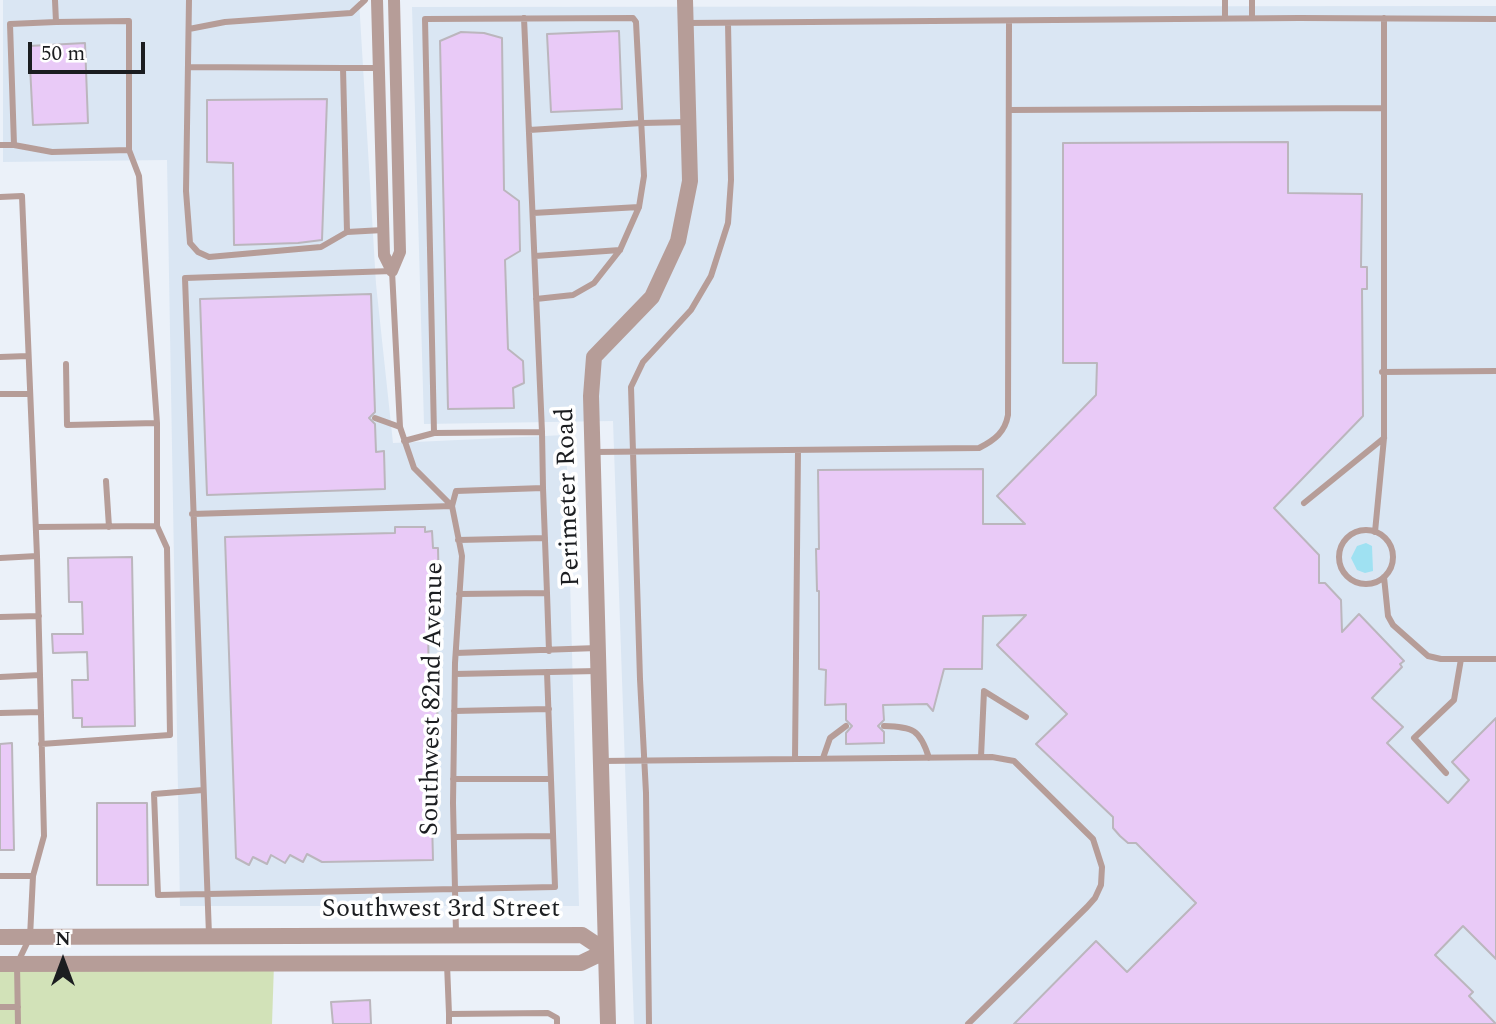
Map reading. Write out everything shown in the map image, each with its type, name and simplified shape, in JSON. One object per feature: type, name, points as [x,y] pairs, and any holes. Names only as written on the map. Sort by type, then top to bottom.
[{"type":"street","points":[[377,0],[384,255],[392,271]]},
{"type":"street","points":[[392,271],[400,252],[394,0]]},
{"type":"street","name":"Perimeter Road","points":[[608,1024],[591,396],[594,357],[652,297],[678,242],[690,181],[685,0]]},
{"type":"street","points":[[379,126],[397,126]]},
{"type":"street","name":"Southwest 3rd Street","points":[[0,937],[582,935],[606,951]]},
{"type":"street","points":[[410,964],[418,936]]},
{"type":"street","name":"Southwest 3rd Street","points":[[0,964],[581,963],[606,951]]},
{"type":"lane","points":[[55,0],[56,22]]},
{"type":"lane","points":[[189,0],[186,191],[190,243],[198,252],[209,257],[321,247],[347,232],[383,230]]},
{"type":"lane","points":[[189,29],[225,22],[352,13],[365,0]]},
{"type":"lane","points":[[1225,0],[1225,18]]},
{"type":"lane","points":[[1252,0],[1252,18]]},
{"type":"lane","points":[[524,18],[549,651]]},
{"type":"lane","points":[[686,23],[1225,18],[1496,19]]},
{"type":"lane","points":[[1375,532],[1384,438],[1384,18]]},
{"type":"lane","points":[[434,433],[425,19],[635,19],[644,176],[639,207],[620,250],[594,283],[573,295],[536,299]]},
{"type":"lane","points":[[593,452],[979,448],[993,441],[1006,427],[1008,415],[1009,20]]},
{"type":"lane","points":[[14,145],[10,24],[128,21],[129,150],[139,176],[157,423],[157,526],[167,548],[170,735],[41,744]]},
{"type":"lane","points":[[649,1024],[645,760],[639,666],[631,387],[643,362],[691,310],[711,276],[728,223],[731,180],[728,23]]},
{"type":"lane","points":[[189,67],[378,68]]},
{"type":"lane","points":[[343,68],[347,232]]},
{"type":"lane","points":[[1009,110],[1383,108]]},
{"type":"lane","points":[[529,130],[642,122],[688,122]]},
{"type":"lane","points":[[0,145],[52,152],[129,150]]},
{"type":"lane","points":[[0,197],[22,196],[37,556],[44,836],[33,876],[30,937],[17,964],[18,1024]]},
{"type":"lane","points":[[533,213],[639,207]]},
{"type":"lane","points":[[534,256],[620,250]]},
{"type":"lane","points":[[209,937],[185,278],[392,271],[400,427],[414,468],[452,506]]},
{"type":"lane","points":[[0,357],[28,356]]},
{"type":"lane","points":[[66,364],[67,425],[157,423]]},
{"type":"lane","points":[[1382,372],[1496,371]]},
{"type":"lane","points":[[0,394],[30,394]]},
{"type":"lane","points":[[375,418],[400,427]]},
{"type":"lane","points":[[404,440],[434,433],[542,432]]},
{"type":"lane","points":[[1304,503],[1384,438]]},
{"type":"lane","points":[[795,759],[798,450]]},
{"type":"lane","points":[[106,481],[109,527]]},
{"type":"lane","points":[[452,506],[456,491],[542,488]]},
{"type":"lane","points":[[192,514],[452,506]]},
{"type":"lane","name":"Southwest 82nd Avenue","points":[[452,506],[462,556],[454,711],[456,936]]},
{"type":"lane","points":[[36,527],[157,526]]},
{"type":"lane","points":[[1367,530],[1375,532],[1384,536],[1392,552],[1390,570],[1384,577],[1368,584],[1352,580],[1345,574],[1339,558],[1344,541],[1350,535],[1367,530]]},
{"type":"lane","points":[[458,541],[545,538]]},
{"type":"lane","points":[[0,558],[37,556]]},
{"type":"lane","points":[[1384,577],[1388,617],[1428,656],[1496,659]]},
{"type":"lane","points":[[459,594],[547,593]]},
{"type":"lane","points":[[0,617],[38,616]]},
{"type":"lane","points":[[456,653],[598,648]]},
{"type":"lane","points":[[1446,774],[1414,738],[1454,700],[1461,659]]},
{"type":"lane","points":[[455,674],[599,671]]},
{"type":"lane","points":[[203,790],[154,794],[158,895],[555,887],[547,672]]},
{"type":"lane","points":[[0,677],[40,675]]},
{"type":"lane","points":[[981,757],[984,691],[1026,717]]},
{"type":"lane","points":[[454,711],[549,709]]},
{"type":"lane","points":[[0,713],[41,712]]},
{"type":"lane","points":[[822,758],[830,738],[846,726]]},
{"type":"lane","points":[[884,726],[909,727],[923,739],[929,758]]},
{"type":"lane","points":[[601,761],[981,757],[1014,761],[1093,839],[1102,867],[1101,885],[1095,898],[968,1024]]},
{"type":"lane","points":[[453,779],[551,779]]},
{"type":"lane","points":[[454,837],[553,836]]},
{"type":"lane","points":[[0,876],[33,876]]},
{"type":"lane","points":[[447,963],[449,1024]]},
{"type":"lane","points":[[0,1007],[18,1007]]},
{"type":"lane","points":[[449,1014],[548,1013],[557,1018],[557,1024]]},
{"type":"shaded area","points":[[3,0],[359,0],[376,284],[393,443],[566,435],[579,906],[180,906],[167,160],[3,162]]},
{"type":"shaded area","points":[[1496,6],[1496,1024],[634,1024],[613,421],[424,424],[412,7]]},
{"type":"green space","points":[[274,964],[272,1024],[0,1024],[0,965]]},
{"type":"water","points":[[1366,543],[1372,546],[1373,571],[1365,573],[1357,570],[1351,558],[1357,546]]},
{"type":"building","points":[[619,31],[622,109],[551,112],[547,34]]},
{"type":"building","points":[[461,32],[484,33],[502,38],[504,190],[519,201],[520,251],[505,260],[508,349],[523,361],[524,383],[513,388],[514,408],[448,409],[440,41]]},
{"type":"building","points":[[85,43],[88,123],[33,125],[29,46]]},
{"type":"building","points":[[327,99],[322,240],[234,245],[233,163],[207,162],[207,100]]},
{"type":"building","points":[[1288,142],[1288,193],[1362,194],[1361,267],[1367,267],[1367,289],[1362,289],[1363,416],[1274,508],[1319,555],[1319,583],[1325,583],[1341,600],[1342,632],[1359,614],[1404,661],[1400,664],[1402,667],[1372,698],[1403,727],[1387,743],[1448,803],[1469,780],[1452,762],[1496,718],[1496,959],[1463,926],[1435,955],[1473,992],[1469,996],[1496,1024],[1014,1024],[1096,941],[1127,972],[1196,903],[1136,843],[1128,843],[1120,836],[1113,828],[1113,817],[1036,744],[1067,714],[997,645],[1026,615],[983,616],[982,669],[944,669],[933,711],[927,704],[883,705],[884,720],[878,726],[884,732],[884,743],[846,744],[846,733],[852,726],[846,720],[846,704],[825,705],[826,670],[819,669],[816,549],[819,549],[818,470],[983,469],[983,524],[1025,524],[997,496],[1096,395],[1097,363],[1063,363],[1063,143]]},
{"type":"building","points":[[371,294],[375,412],[369,418],[375,424],[376,452],[384,451],[385,489],[207,495],[200,299]]},
{"type":"building","points":[[395,527],[425,527],[425,532],[432,531],[433,548],[438,548],[439,593],[435,593],[435,623],[428,623],[429,700],[437,700],[438,740],[430,740],[433,860],[322,862],[307,854],[303,862],[290,855],[285,863],[271,855],[267,864],[253,857],[249,865],[236,858],[225,537],[395,533]]},
{"type":"building","points":[[132,557],[135,726],[82,727],[82,718],[73,718],[72,680],[88,680],[87,652],[53,653],[52,634],[83,634],[82,602],[69,602],[68,558]]},
{"type":"building","points":[[12,743],[14,850],[0,850],[0,744]]},
{"type":"building","points":[[97,803],[147,803],[148,885],[97,885]]},
{"type":"building","points":[[370,1000],[371,1024],[333,1024],[331,1002]]}]
